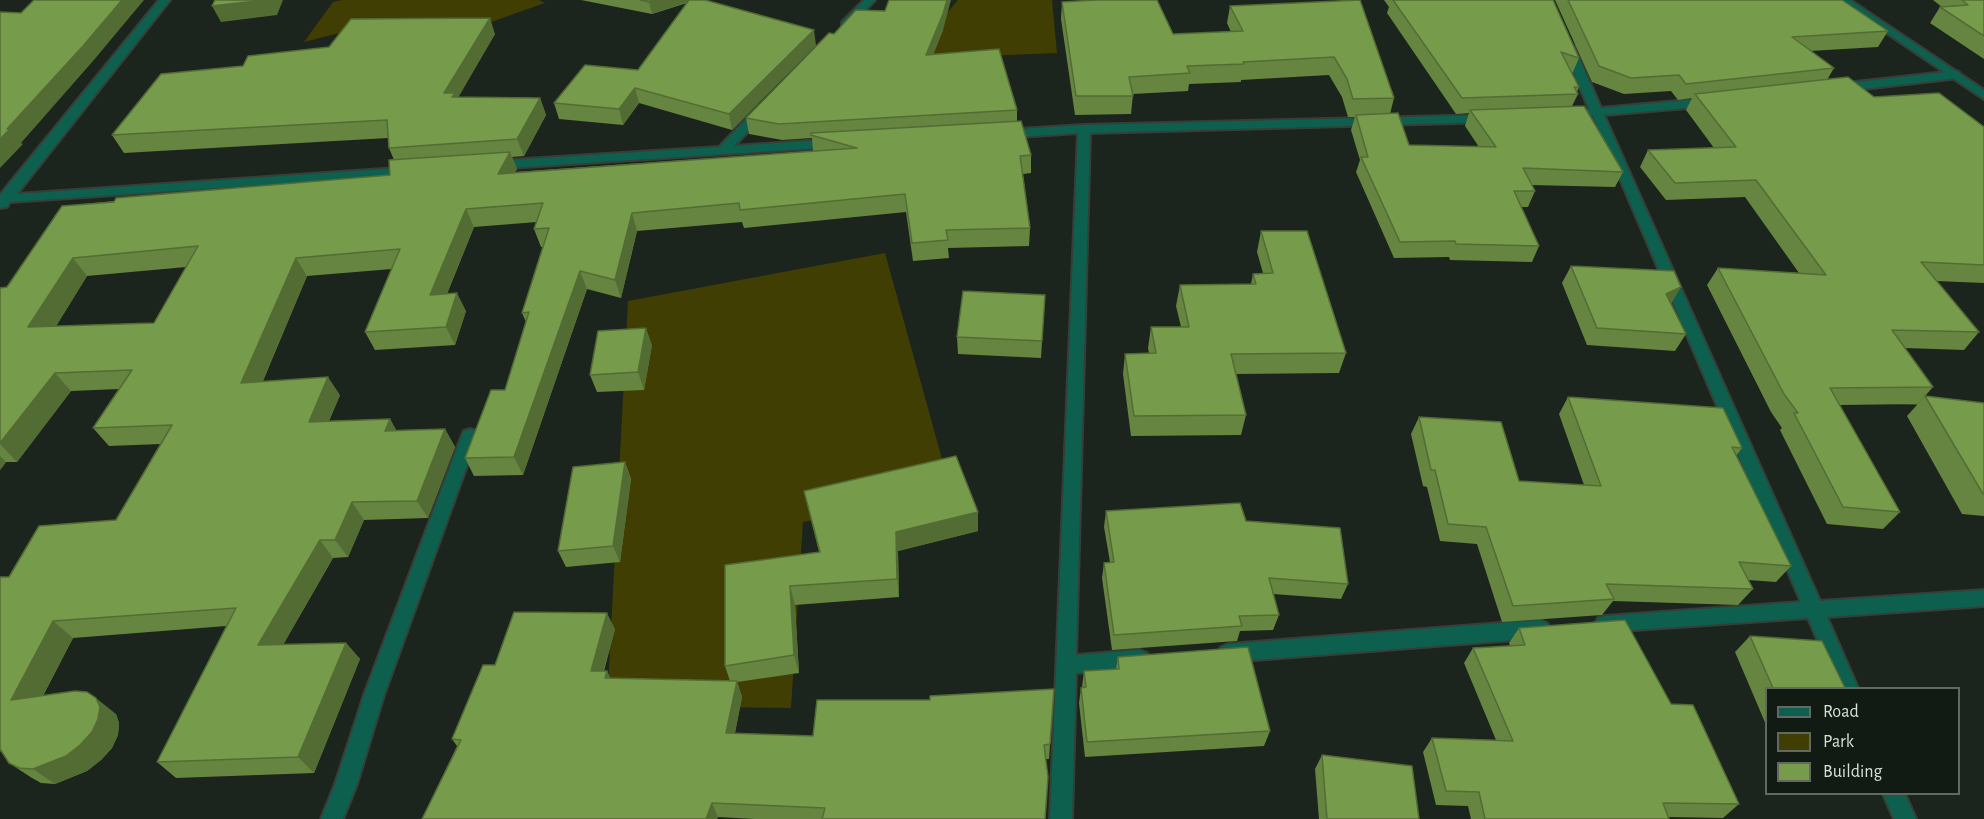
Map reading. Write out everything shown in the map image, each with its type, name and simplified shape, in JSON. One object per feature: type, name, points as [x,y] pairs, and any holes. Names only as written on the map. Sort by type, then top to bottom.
[{"type":"street","points":[[2,201],[165,0]]},
{"type":"street","points":[[837,33],[870,0]]},
{"type":"street","points":[[1844,0],[1984,94]]},
{"type":"street","points":[[1561,31],[1848,687]]},
{"type":"street","points":[[1824,90],[1955,75]]},
{"type":"street","points":[[724,149],[772,99]]},
{"type":"street","points":[[1552,116],[1598,114],[1729,100]]},
{"type":"street","points":[[991,134],[1084,129],[1507,118]]},
{"type":"street","points":[[1061,819],[1084,129]]},
{"type":"street","points":[[484,166],[852,142]]},
{"type":"street","points":[[2,201],[425,170]]},
{"type":"street","points":[[332,819],[346,784],[374,695],[470,435]]},
{"type":"street","points":[[1588,626],[1984,598]]},
{"type":"street","points":[[1208,654],[1564,627]]},
{"type":"street","points":[[1066,665],[1161,658]]},
{"type":"street","points":[[1894,795],[1905,819]]},
{"type":"green space","points":[[342,0],[539,0],[545,3],[460,33],[359,28],[304,42],[333,2]]},
{"type":"green space","points":[[958,0],[1052,0],[1057,53],[960,57],[921,68],[938,23]]},
{"type":"green space","points":[[885,253],[952,495],[803,522],[791,708],[607,706],[628,301]]},
{"type":"building","points":[[34,0],[122,0],[0,139],[0,12],[21,13]]},
{"type":"building","points":[[215,0],[265,0],[212,6]]},
{"type":"building","points":[[689,0],[705,0],[814,30],[729,114],[635,88],[619,109],[554,103],[585,65],[638,70]]},
{"type":"building","points":[[889,0],[947,0],[926,55],[999,49],[1017,110],[779,124],[746,118],[829,33],[834,34],[856,10],[885,11]]},
{"type":"building","points":[[1157,0],[1173,34],[1243,31],[1230,6],[1360,0],[1394,98],[1353,99],[1347,79],[1334,57],[1187,66],[1190,73],[1129,77],[1133,96],[1076,96],[1062,2]]},
{"type":"building","points":[[1393,0],[1553,0],[1579,58],[1561,52],[1579,87],[1574,87],[1578,94],[1462,98]]},
{"type":"building","points":[[1568,0],[1842,0],[1888,31],[1792,37],[1834,68],[1686,84],[1679,75],[1631,78],[1599,66]]},
{"type":"building","points":[[1962,0],[1984,0],[1984,36],[1940,7],[1968,5]]},
{"type":"building","points":[[490,18],[444,93],[455,93],[452,97],[540,98],[517,139],[389,148],[387,120],[112,135],[161,74],[243,66],[248,56],[329,47],[351,19]]},
{"type":"building","points":[[1848,77],[1874,97],[1939,93],[1984,127],[1984,265],[1921,262],[1979,332],[1892,330],[1933,387],[1830,388],[1900,512],[1843,507],[1794,413],[1798,413],[1784,394],[1718,268],[1826,275],[1756,180],[1675,183],[1648,150],[1736,147],[1695,94]]},
{"type":"building","points":[[1584,106],[1623,172],[1523,168],[1535,191],[1514,191],[1539,246],[1456,244],[1455,241],[1400,242],[1361,157],[1368,157],[1356,115],[1398,113],[1409,145],[1496,147],[1470,110]]},
{"type":"building","points":[[1021,121],[1031,155],[1020,156],[1030,228],[946,230],[948,240],[912,243],[905,194],[740,210],[739,203],[632,213],[615,280],[580,271],[514,457],[465,458],[491,390],[505,390],[529,312],[522,313],[549,228],[534,229],[543,203],[466,209],[430,295],[457,293],[446,327],[365,332],[400,249],[296,258],[241,383],[328,377],[309,422],[390,419],[385,431],[445,429],[417,501],[352,502],[335,540],[320,540],[258,645],[346,643],[298,757],[157,762],[236,608],[53,621],[11,700],[75,691],[87,692],[96,698],[100,707],[98,719],[92,732],[66,756],[33,769],[19,768],[9,763],[0,749],[0,577],[9,577],[39,526],[116,520],[172,425],[93,428],[132,370],[55,373],[0,443],[0,288],[7,287],[62,206],[114,202],[116,198],[390,175],[389,160],[510,152],[498,174],[857,148],[811,135],[811,133]],"holes":[[[198,246],[154,323],[28,327],[73,258]]]},
{"type":"building","points":[[1261,231],[1307,231],[1346,353],[1231,354],[1246,415],[1134,416],[1125,354],[1156,353],[1151,327],[1189,327],[1180,285],[1256,284],[1253,274],[1273,273]]},
{"type":"building","points":[[1571,266],[1674,271],[1681,287],[1666,294],[1686,334],[1597,328]]},
{"type":"building","points":[[963,291],[1045,295],[1042,341],[957,337]]},
{"type":"building","points":[[646,328],[638,372],[590,375],[598,331]]},
{"type":"building","points":[[1925,396],[1984,403],[1984,494],[1983,494]]},
{"type":"building","points":[[1568,397],[1723,408],[1742,448],[1732,447],[1791,566],[1739,562],[1753,589],[1606,584],[1614,599],[1513,606],[1486,527],[1448,524],[1435,470],[1431,470],[1419,417],[1501,422],[1519,481],[1601,486]]},
{"type":"building","points":[[956,456],[978,512],[896,532],[897,579],[790,586],[794,655],[725,666],[725,565],[820,552],[804,491]]},
{"type":"building","points":[[625,462],[613,546],[558,551],[573,467]]},
{"type":"building","points":[[1240,503],[1246,521],[1340,528],[1348,584],[1269,578],[1279,615],[1239,616],[1242,626],[1114,635],[1104,563],[1114,562],[1106,511]]},
{"type":"building","points":[[514,612],[607,613],[591,671],[607,671],[605,678],[737,681],[726,733],[813,736],[817,700],[930,700],[930,696],[1054,689],[1050,744],[1044,745],[1048,777],[1045,819],[822,819],[825,808],[712,803],[706,819],[422,819],[461,740],[452,739],[483,665],[495,665]]},
{"type":"building","points":[[1625,620],[1671,704],[1693,705],[1739,804],[1663,803],[1669,819],[1485,819],[1479,792],[1446,791],[1432,738],[1513,741],[1473,648],[1525,645],[1519,628]]},
{"type":"building","points":[[1750,636],[1822,641],[1845,687],[1773,687]]},
{"type":"building","points":[[1248,647],[1270,731],[1087,742],[1081,688],[1086,687],[1084,671],[1119,669],[1118,657]]},
{"type":"building","points":[[1322,755],[1412,766],[1419,819],[1327,819]]}]
